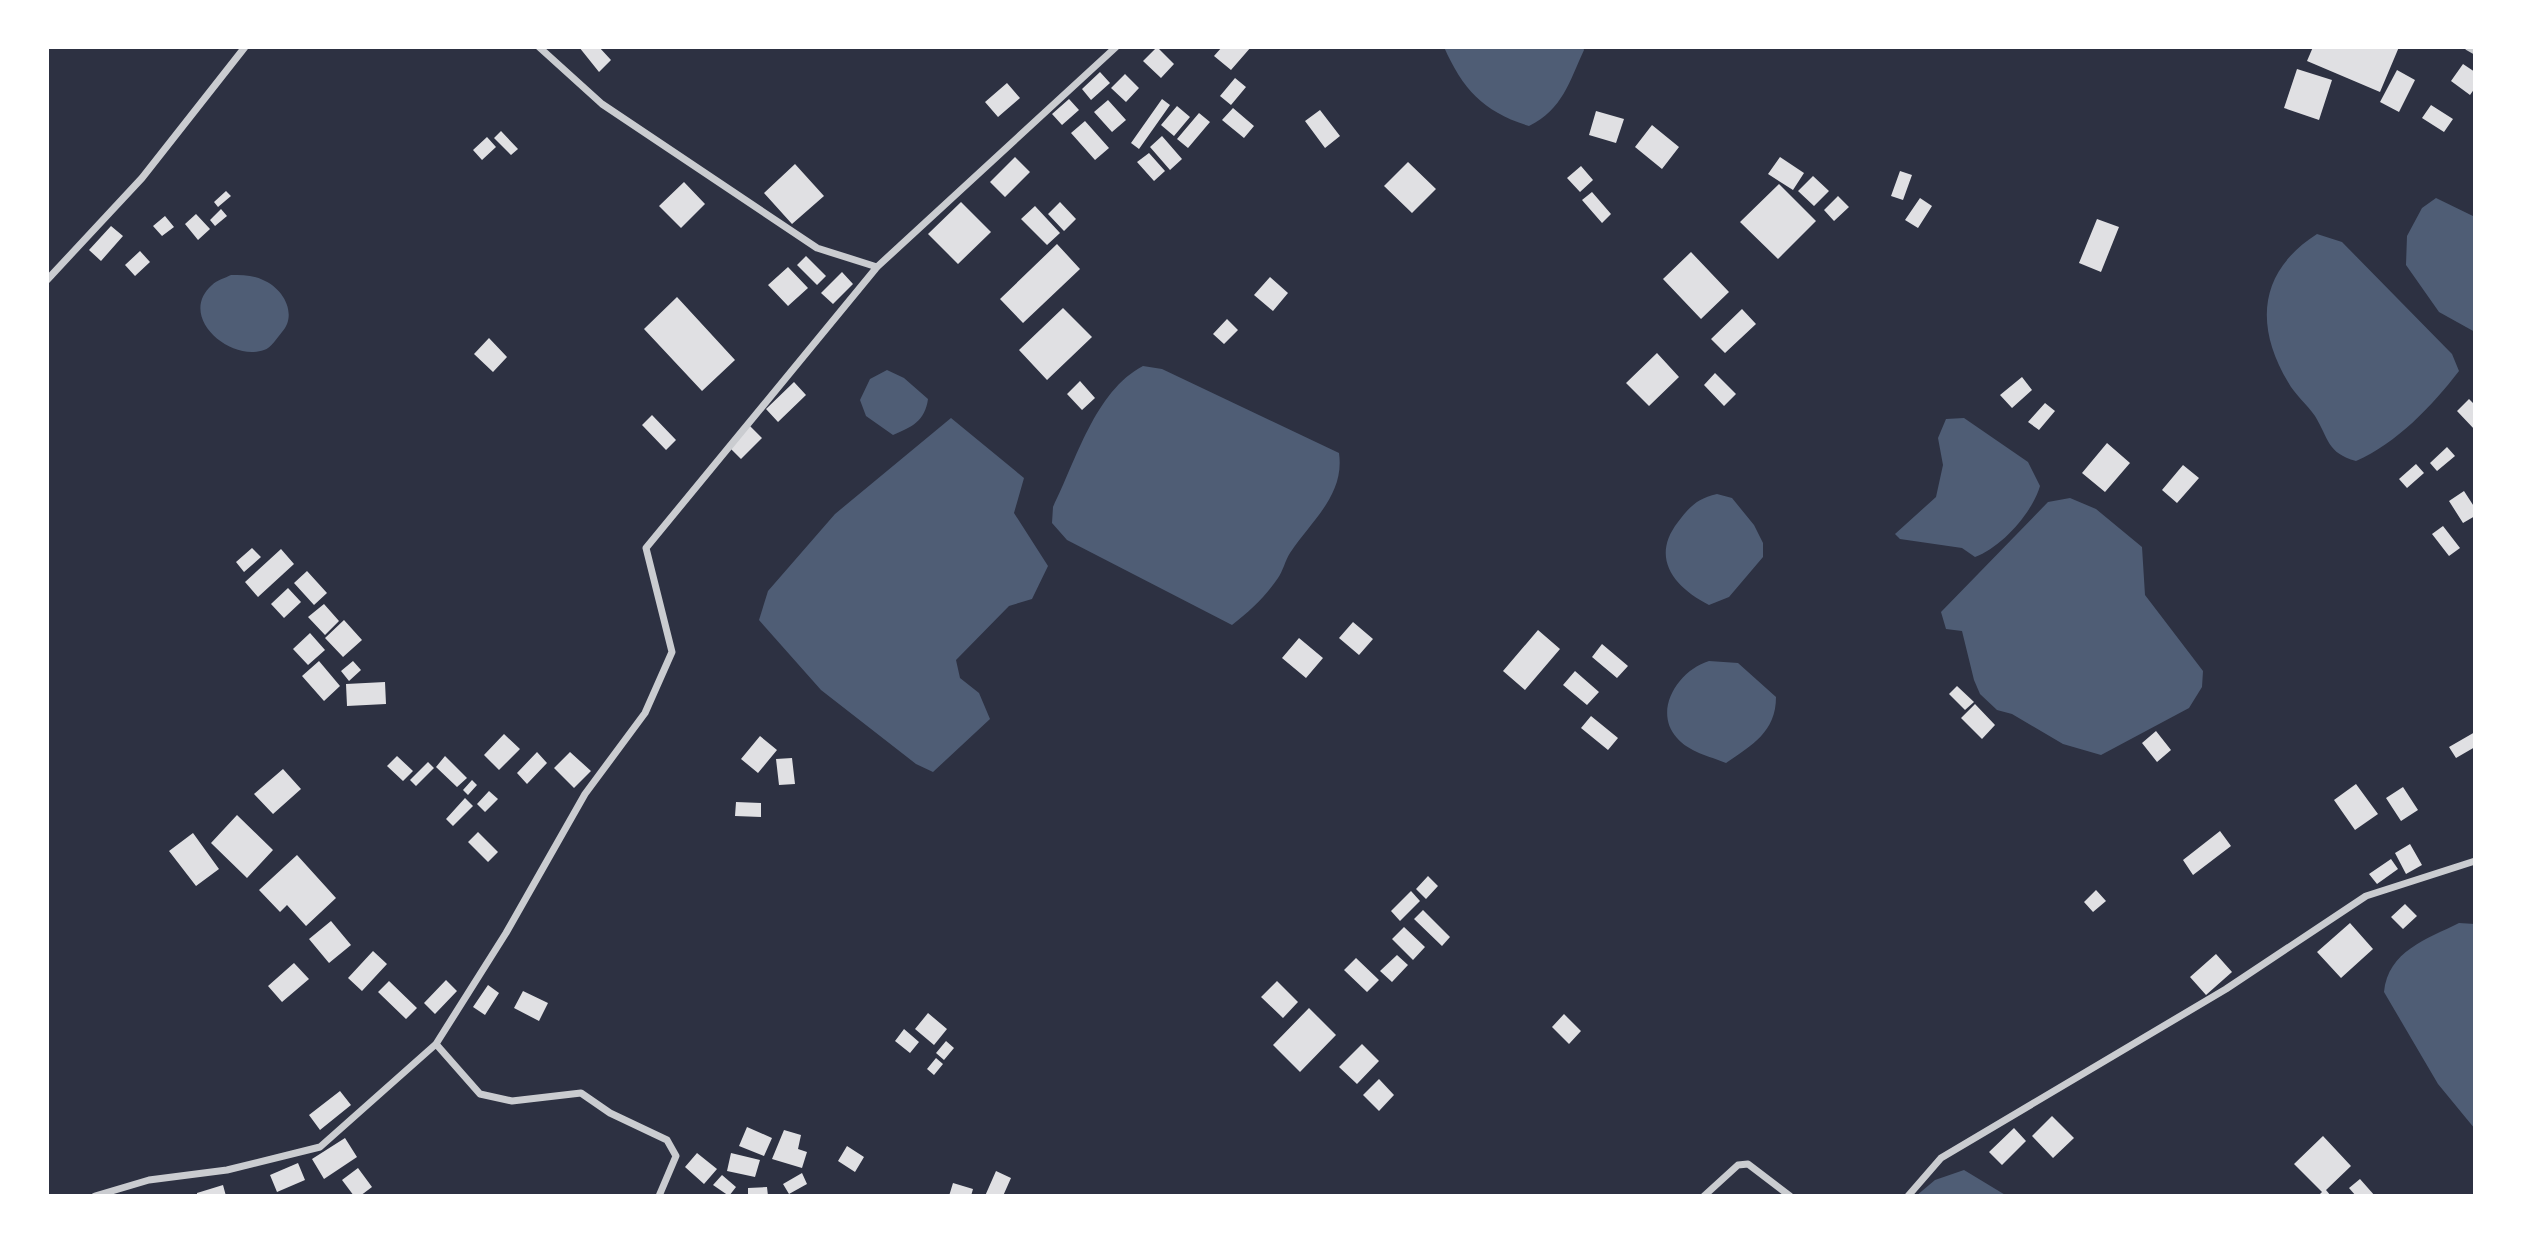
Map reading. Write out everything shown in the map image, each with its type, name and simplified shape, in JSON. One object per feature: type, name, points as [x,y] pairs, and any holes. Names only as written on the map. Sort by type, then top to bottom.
[{"type":"street","points":[[47,280],[142,178],[245,47]]},
{"type":"street","points":[[539,47],[602,104],[817,248],[877,267]]},
{"type":"street","points":[[95,1196],[149,1180],[227,1170],[320,1147],[436,1044],[506,933],[585,794],[645,713],[672,652],[646,548],[877,267],[1116,47]]},
{"type":"street","points":[[2468,47],[2475,51]]},
{"type":"street","points":[[1908,1196],[1941,1158],[2226,989],[2366,896],[2475,861]]},
{"type":"street","points":[[436,1044],[480,1094],[512,1101],[581,1093],[610,1113],[667,1140],[676,1156],[659,1196]]},
{"type":"street","points":[[1704,1196],[1738,1166],[1748,1164],[1790,1196]]},
{"type":"water","points":[[1444,47],[1583,47],[1584,50],[1564,94],[1550,111],[1529,126],[1499,114],[1477,97],[1459,76]]},
{"type":"water","points":[[2436,198],[2475,217],[2475,332],[2439,312],[2406,265],[2407,236],[2422,208]]},
{"type":"water","points":[[2317,234],[2342,242],[2452,354],[2459,371],[2413,422],[2386,444],[2356,461],[2339,454],[2330,444],[2315,416],[2288,382],[2270,340],[2268,300],[2273,282],[2283,265]]},
{"type":"water","points":[[231,275],[263,280],[277,289],[286,302],[289,317],[287,325],[267,349],[250,352],[236,349],[212,334],[204,322],[200,310],[203,297],[214,283]]},
{"type":"water","points":[[1143,366],[1162,369],[1339,453],[1337,482],[1325,507],[1290,553],[1273,585],[1232,625],[1067,540],[1052,523],[1053,507],[1099,409],[1126,377]]},
{"type":"water","points":[[887,370],[904,378],[928,399],[921,418],[893,435],[866,416],[860,400],[870,379]]},
{"type":"water","points":[[951,418],[1024,478],[1014,513],[1048,566],[1032,599],[1009,606],[956,660],[960,678],[979,693],[990,719],[933,772],[916,764],[821,690],[759,620],[768,591],[835,514]]},
{"type":"water","points":[[1964,418],[2028,462],[2040,486],[2030,507],[2015,528],[1975,557],[1962,548],[1900,539],[1895,534],[1936,497],[1943,465],[1938,438],[1946,419]]},
{"type":"water","points":[[1717,494],[1732,498],[1754,525],[1763,543],[1763,557],[1729,597],[1709,605],[1685,590],[1676,580],[1666,559],[1666,548],[1670,535],[1686,512],[1704,498]]},
{"type":"water","points":[[2070,498],[2096,509],[2142,547],[2145,595],[2203,671],[2202,687],[2189,708],[2101,755],[2063,744],[2012,714],[1997,710],[1980,694],[1962,631],[1946,629],[1941,612],[2048,502]]},
{"type":"water","points":[[1709,661],[1738,663],[1776,697],[1772,720],[1767,729],[1726,763],[1682,743],[1670,727],[1667,715],[1672,692],[1679,682],[1698,666]]},
{"type":"water","points":[[2459,923],[2475,924],[2475,1129],[2438,1084],[2384,992],[2387,978],[2401,956],[2422,941]]},
{"type":"water","points":[[1964,1170],[2007,1196],[1916,1196],[1935,1180]]},
{"type":"building","points":[[579,47],[599,47],[611,60],[599,72]]},
{"type":"building","points":[[1157,47],[1174,64],[1161,78],[1143,61]]},
{"type":"building","points":[[1222,47],[1251,47],[1231,70],[1214,56]]},
{"type":"building","points":[[2313,47],[2399,47],[2380,92],[2307,61]]},
{"type":"building","points":[[2463,64],[2475,72],[2475,88],[2470,95],[2451,81]]},
{"type":"building","points":[[2297,69],[2332,80],[2319,120],[2284,108]]},
{"type":"building","points":[[2397,70],[2415,80],[2399,112],[2380,102]]},
{"type":"building","points":[[1100,72],[1110,83],[1091,100],[1082,89]]},
{"type":"building","points":[[1125,74],[1139,88],[1126,102],[1111,88]]},
{"type":"building","points":[[1235,78],[1246,87],[1231,105],[1220,96]]},
{"type":"building","points":[[1007,83],[1020,98],[998,117],[985,102]]},
{"type":"building","points":[[1069,99],[1079,110],[1062,125],[1052,114]]},
{"type":"building","points":[[1162,99],[1170,105],[1139,149],[1131,143]]},
{"type":"building","points":[[1108,100],[1126,120],[1112,132],[1094,112]]},
{"type":"building","points":[[2431,105],[2453,119],[2444,132],[2422,118]]},
{"type":"building","points":[[1177,106],[1190,117],[1174,136],[1161,125]]},
{"type":"building","points":[[1233,108],[1254,126],[1244,138],[1222,120]]},
{"type":"building","points":[[1320,110],[1340,136],[1325,148],[1305,121]]},
{"type":"building","points":[[1596,111],[1624,119],[1616,143],[1589,135]]},
{"type":"building","points":[[1199,113],[1210,122],[1188,148],[1177,139]]},
{"type":"building","points":[[1085,121],[1109,148],[1095,160],[1071,133]]},
{"type":"building","points":[[1652,125],[1679,147],[1662,169],[1635,147]]},
{"type":"building","points":[[501,131],[518,149],[511,155],[494,138]]},
{"type":"building","points":[[1162,136],[1182,159],[1170,170],[1150,147]]},
{"type":"building","points":[[487,137],[496,147],[482,160],[473,150]]},
{"type":"building","points":[[1149,153],[1165,171],[1154,181],[1137,162]]},
{"type":"building","points":[[1015,157],[1030,172],[1005,197],[990,182]]},
{"type":"building","points":[[1780,157],[1804,173],[1793,190],[1768,174]]},
{"type":"building","points":[[1408,162],[1436,189],[1412,213],[1384,186]]},
{"type":"building","points":[[795,164],[824,196],[792,224],[764,193]]},
{"type":"building","points":[[1581,166],[1593,180],[1580,192],[1567,178]]},
{"type":"building","points":[[1900,171],[1912,175],[1903,200],[1891,196]]},
{"type":"building","points":[[1813,176],[1829,191],[1814,206],[1798,191]]},
{"type":"building","points":[[684,182],[705,204],[681,228],[659,206]]},
{"type":"building","points":[[1779,184],[1816,221],[1778,259],[1740,222]]},
{"type":"building","points":[[226,191],[231,196],[218,207],[214,202]]},
{"type":"building","points":[[1592,192],[1611,214],[1602,223],[1582,200]]},
{"type":"building","points":[[1838,196],[1849,207],[1834,221],[1824,210]]},
{"type":"building","points":[[1920,198],[1932,206],[1918,228],[1905,220]]},
{"type":"building","points":[[961,202],[991,232],[958,264],[928,234]]},
{"type":"building","points":[[1060,202],[1076,219],[1064,231],[1048,214]]},
{"type":"building","points":[[1035,206],[1060,233],[1047,245],[1021,219]]},
{"type":"building","points":[[221,209],[227,216],[215,226],[210,220]]},
{"type":"building","points":[[196,214],[210,229],[198,240],[185,224]]},
{"type":"building","points":[[165,216],[174,227],[162,236],[153,226]]},
{"type":"building","points":[[2097,219],[2119,227],[2101,272],[2079,263]]},
{"type":"building","points":[[111,226],[123,236],[101,261],[89,250]]},
{"type":"building","points":[[1057,244],[1080,269],[1023,323],[1000,299]]},
{"type":"building","points":[[140,251],[150,262],[135,276],[125,265]]},
{"type":"building","points":[[1691,252],[1729,292],[1701,319],[1663,279]]},
{"type":"building","points":[[806,256],[826,276],[817,285],[797,265]]},
{"type":"building","points":[[788,267],[808,288],[788,306],[768,285]]},
{"type":"building","points":[[842,272],[853,284],[833,304],[821,293]]},
{"type":"building","points":[[1270,277],[1288,293],[1273,311],[1254,295]]},
{"type":"building","points":[[677,297],[735,360],[702,391],[644,329]]},
{"type":"building","points":[[1063,308],[1092,337],[1047,380],[1019,350]]},
{"type":"building","points":[[1742,309],[1756,324],[1725,353],[1711,339]]},
{"type":"building","points":[[1227,319],[1238,330],[1224,344],[1213,334]]},
{"type":"building","points":[[489,338],[507,357],[493,372],[474,354]]},
{"type":"building","points":[[1657,353],[1679,377],[1649,406],[1626,383]]},
{"type":"building","points":[[1715,373],[1736,394],[1724,406],[1704,385]]},
{"type":"building","points":[[2022,377],[2032,390],[2012,408],[2000,395]]},
{"type":"building","points":[[1080,381],[1095,398],[1082,410],[1067,394]]},
{"type":"building","points":[[794,382],[806,395],[778,422],[766,409]]},
{"type":"building","points":[[2469,399],[2475,405],[2475,430],[2457,411]]},
{"type":"building","points":[[2045,403],[2055,411],[2039,430],[2028,422]]},
{"type":"building","points":[[652,415],[676,440],[666,450],[642,425]]},
{"type":"building","points":[[749,425],[762,438],[741,459],[728,446]]},
{"type":"building","points":[[2107,443],[2130,463],[2105,492],[2082,473]]},
{"type":"building","points":[[2447,447],[2455,456],[2437,471],[2430,463]]},
{"type":"building","points":[[2416,464],[2424,473],[2407,488],[2399,479]]},
{"type":"building","points":[[2183,465],[2199,478],[2177,503],[2162,490]]},
{"type":"building","points":[[2464,491],[2475,508],[2475,516],[2463,523],[2449,501]]},
{"type":"building","points":[[2443,526],[2460,548],[2449,556],[2432,534]]},
{"type":"building","points":[[252,548],[261,557],[244,572],[236,562]]},
{"type":"building","points":[[281,549],[294,564],[258,597],[245,582]]},
{"type":"building","points":[[307,571],[327,593],[314,605],[294,583]]},
{"type":"building","points":[[288,588],[301,602],[284,618],[271,604]]},
{"type":"building","points":[[324,604],[339,621],[325,635],[308,617]]},
{"type":"building","points":[[344,620],[362,640],[343,657],[325,638]]},
{"type":"building","points":[[1353,622],[1373,639],[1359,655],[1339,638]]},
{"type":"building","points":[[1538,630],[1560,649],[1525,690],[1503,671]]},
{"type":"building","points":[[310,633],[325,650],[308,665],[293,649]]},
{"type":"building","points":[[1299,638],[1323,658],[1306,678],[1282,658]]},
{"type":"building","points":[[1602,644],[1628,666],[1617,678],[1592,657]]},
{"type":"building","points":[[319,661],[340,686],[324,701],[302,676]]},
{"type":"building","points":[[353,661],[361,670],[349,681],[341,671]]},
{"type":"building","points":[[1575,671],[1599,692],[1587,705],[1563,685]]},
{"type":"building","points":[[385,682],[386,704],[347,706],[346,684]]},
{"type":"building","points":[[1957,686],[1974,702],[1965,710],[1949,694]]},
{"type":"building","points":[[1975,704],[1995,725],[1982,739],[1961,718]]},
{"type":"building","points":[[1591,716],[1618,738],[1608,750],[1581,728]]},
{"type":"building","points":[[2156,731],[2171,750],[2157,762],[2142,743]]},
{"type":"building","points":[[2475,732],[2475,747],[2456,758],[2449,747]]},
{"type":"building","points":[[504,734],[520,749],[499,770],[484,755]]},
{"type":"building","points":[[760,736],[777,750],[758,773],[741,759]]},
{"type":"building","points":[[537,752],[547,763],[527,784],[517,773]]},
{"type":"building","points":[[570,752],[591,771],[574,788],[554,768]]},
{"type":"building","points":[[397,756],[413,771],[403,781],[387,766]]},
{"type":"building","points":[[445,756],[467,778],[457,787],[436,767]]},
{"type":"building","points":[[792,758],[795,784],[779,785],[776,759]]},
{"type":"building","points":[[428,762],[434,768],[416,786],[410,780]]},
{"type":"building","points":[[283,769],[301,789],[273,814],[254,794]]},
{"type":"building","points":[[472,780],[477,785],[468,795],[463,790]]},
{"type":"building","points":[[2356,784],[2378,814],[2355,830],[2334,800]]},
{"type":"building","points":[[2403,787],[2418,810],[2401,821],[2386,798]]},
{"type":"building","points":[[489,791],[498,799],[485,812],[477,804]]},
{"type":"building","points":[[465,798],[473,806],[453,826],[446,819]]},
{"type":"building","points":[[736,802],[761,803],[761,817],[735,816]]},
{"type":"building","points":[[237,815],[273,850],[247,878],[211,843]]},
{"type":"building","points":[[2220,831],[2231,846],[2193,875],[2183,860]]},
{"type":"building","points":[[478,832],[498,852],[488,862],[468,842]]},
{"type":"building","points":[[193,833],[219,869],[196,886],[169,851]]},
{"type":"building","points":[[2410,844],[2422,865],[2406,874],[2395,853]]},
{"type":"building","points":[[297,855],[336,898],[306,926],[287,905],[280,912],[259,890]]},
{"type":"building","points":[[2391,859],[2398,869],[2377,884],[2369,874]]},
{"type":"building","points":[[1428,876],[1438,886],[1426,899],[1416,889]]},
{"type":"building","points":[[2096,890],[2106,901],[2093,912],[2084,902]]},
{"type":"building","points":[[1411,891],[1420,901],[1400,921],[1391,911]]},
{"type":"building","points":[[2405,904],[2417,916],[2403,929],[2391,917]]},
{"type":"building","points":[[1423,910],[1450,937],[1442,946],[1414,919]]},
{"type":"building","points":[[331,921],[351,945],[329,963],[309,939]]},
{"type":"building","points":[[2350,923],[2373,949],[2341,978],[2317,952]]},
{"type":"building","points":[[1404,927],[1425,947],[1413,960],[1392,939]]},
{"type":"building","points":[[373,951],[387,964],[362,991],[348,978]]},
{"type":"building","points":[[2216,954],[2232,972],[2206,995],[2190,977]]},
{"type":"building","points":[[1397,955],[1408,965],[1392,982],[1380,971]]},
{"type":"building","points":[[1356,958],[1379,980],[1367,992],[1344,970]]},
{"type":"building","points":[[294,963],[309,979],[282,1002],[268,986]]},
{"type":"building","points":[[446,980],[457,991],[435,1014],[424,1003]]},
{"type":"building","points":[[389,981],[417,1008],[406,1019],[378,992]]},
{"type":"building","points":[[1277,981],[1298,1002],[1283,1018],[1261,997]]},
{"type":"building","points":[[488,985],[499,993],[485,1015],[473,1007]]},
{"type":"building","points":[[523,991],[548,1003],[539,1021],[514,1008]]},
{"type":"building","points":[[1309,1008],[1336,1035],[1300,1072],[1273,1045]]},
{"type":"building","points":[[928,1013],[947,1029],[934,1045],[915,1029]]},
{"type":"building","points":[[1564,1014],[1581,1031],[1569,1044],[1552,1027]]},
{"type":"building","points":[[904,1029],[919,1042],[910,1053],[895,1041]]},
{"type":"building","points":[[946,1041],[954,1048],[944,1060],[936,1053]]},
{"type":"building","points":[[1362,1044],[1379,1061],[1357,1084],[1339,1067]]},
{"type":"building","points":[[936,1058],[943,1064],[934,1075],[927,1069]]},
{"type":"building","points":[[1379,1079],[1394,1095],[1379,1111],[1363,1095]]},
{"type":"building","points":[[340,1091],[351,1105],[320,1130],[309,1115]]},
{"type":"building","points":[[2052,1116],[2074,1138],[2053,1158],[2032,1136]]},
{"type":"building","points":[[747,1127],[772,1138],[764,1156],[739,1146]]},
{"type":"building","points":[[2014,1128],[2026,1141],[2002,1165],[1989,1152]]},
{"type":"building","points":[[784,1130],[801,1135],[798,1149],[807,1152],[802,1168],[772,1159]]},
{"type":"building","points":[[2323,1136],[2351,1166],[2326,1190],[2331,1196],[2318,1196],[2322,1192],[2294,1164]]},
{"type":"building","points":[[345,1138],[357,1157],[324,1179],[312,1159]]},
{"type":"building","points":[[847,1146],[864,1157],[855,1172],[838,1161]]},
{"type":"building","points":[[697,1153],[717,1169],[704,1184],[685,1167]]},
{"type":"building","points":[[731,1153],[760,1160],[755,1177],[727,1171]]},
{"type":"building","points":[[298,1163],[305,1180],[277,1192],[270,1175]]},
{"type":"building","points":[[358,1168],[372,1187],[360,1196],[354,1196],[342,1180]]},
{"type":"building","points":[[996,1171],[1011,1178],[1003,1196],[985,1196]]},
{"type":"building","points":[[802,1173],[807,1184],[789,1194],[783,1184]]},
{"type":"building","points":[[722,1175],[736,1187],[729,1196],[713,1185]]},
{"type":"building","points":[[2360,1179],[2375,1196],[2356,1196],[2349,1188]]},
{"type":"building","points":[[953,1183],[973,1189],[971,1196],[949,1196]]},
{"type":"building","points":[[223,1185],[226,1196],[197,1196],[197,1193]]},
{"type":"building","points":[[767,1187],[768,1196],[748,1196],[748,1188]]}]
